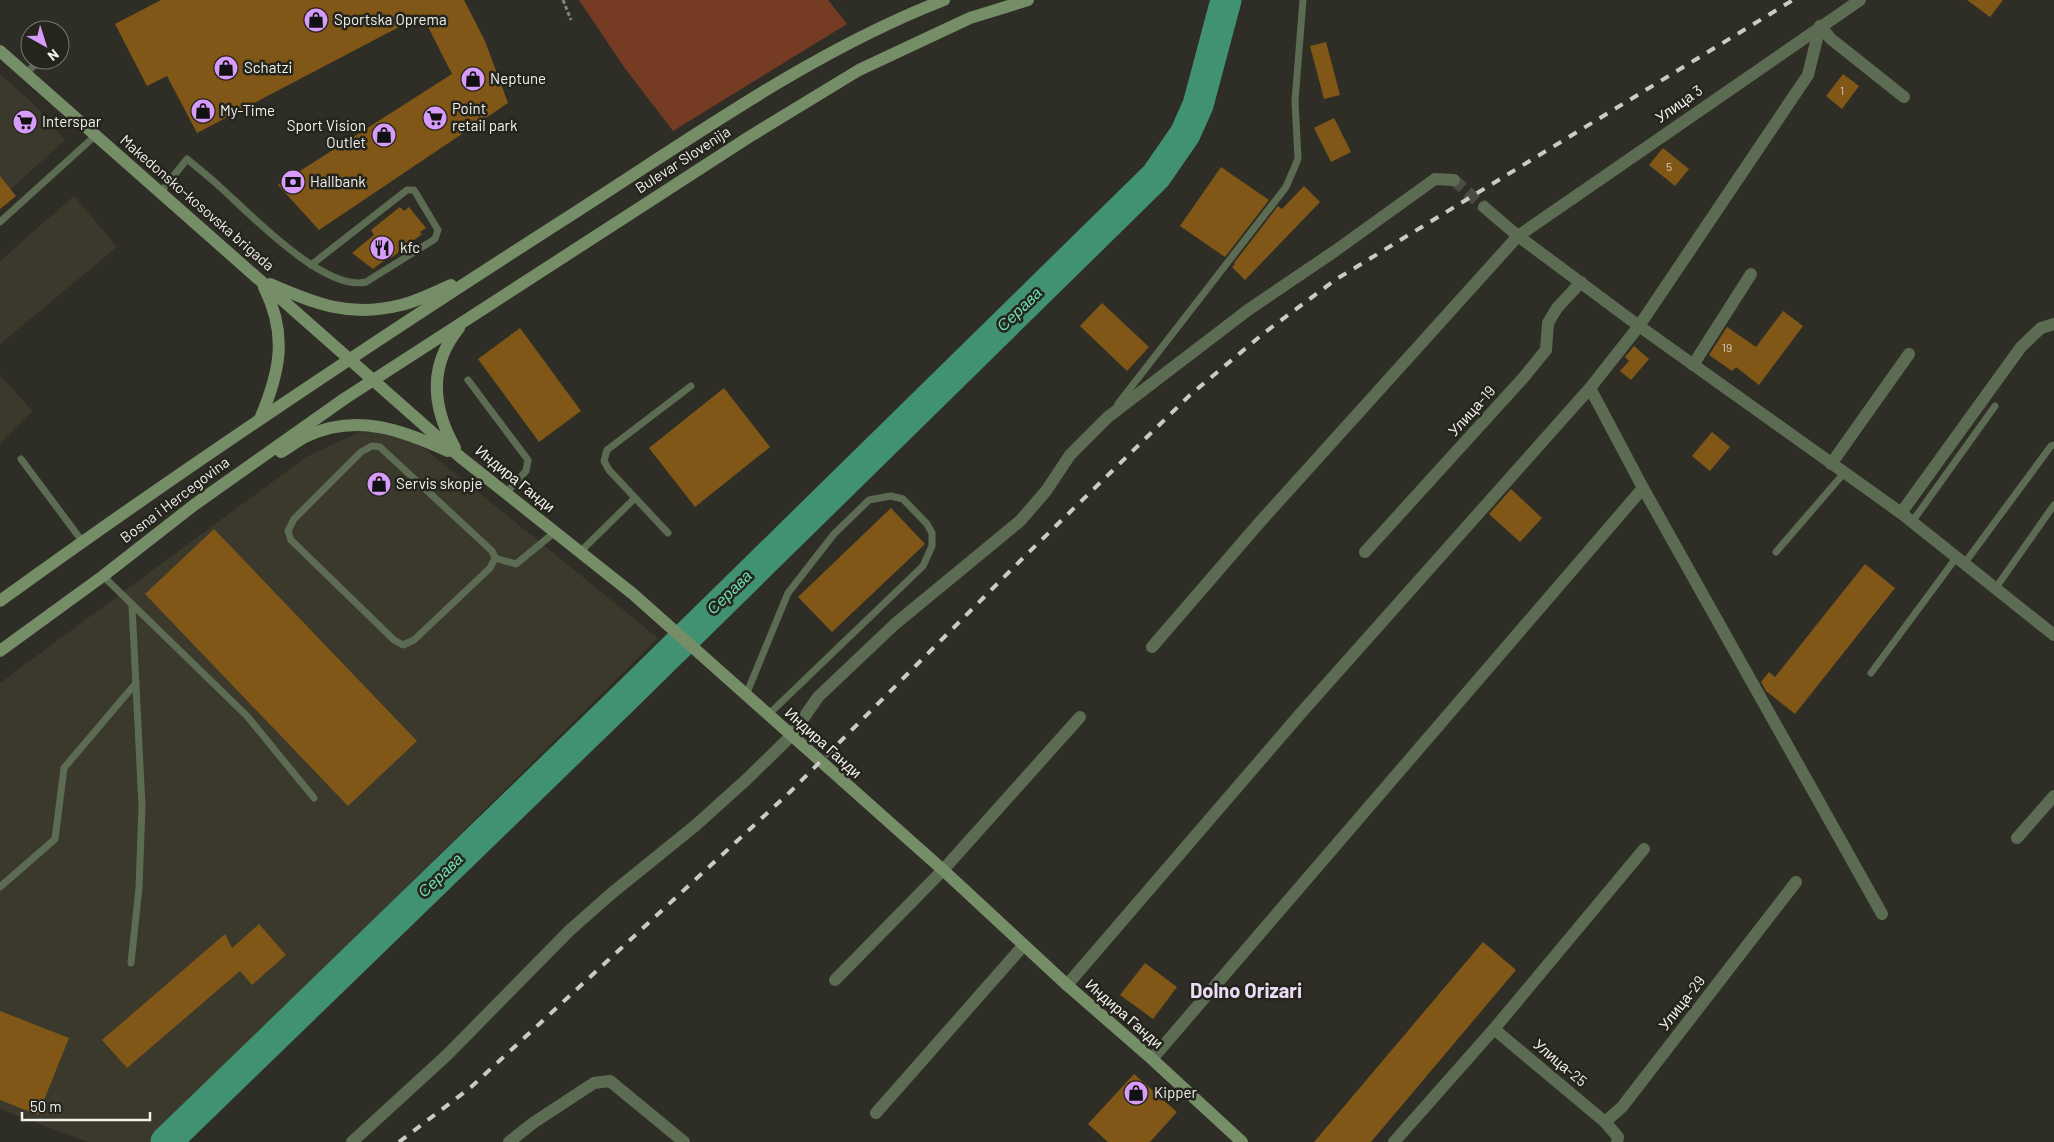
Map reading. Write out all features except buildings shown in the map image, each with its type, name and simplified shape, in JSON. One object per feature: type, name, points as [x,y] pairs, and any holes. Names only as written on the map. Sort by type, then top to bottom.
[{"type":"street","name":"Bulevar Slovenija","points":[[349,358],[704,130],[802,70],[899,19],[944,0]]},
{"type":"street","name":"Bulevar Slovenija","points":[[373,379],[749,137],[859,70],[954,25],[1028,0]]},
{"type":"street","name":"Улица 3","points":[[1152,647],[1260,522],[1518,236],[1860,0]]},
{"type":"street","points":[[1820,26],[1831,40],[1904,97]]},
{"type":"street","points":[[1067,986],[1301,713],[1590,388],[1639,326],[1808,75],[1820,26]]},
{"type":"street","name":"Makedonsko-kosovska brigada","points":[[0,51],[373,379]]},
{"type":"street","points":[[352,1142],[447,1056],[570,930],[612,893],[696,825],[791,736],[818,696],[895,624],[1020,521],[1046,491],[1070,455],[1108,417],[1248,310],[1335,251],[1435,179],[1454,180]]},
{"type":"street","points":[[1484,207],[1518,236],[1639,326],[1912,522],[1995,590],[2054,635]]},
{"type":"street","points":[[1694,365],[1751,274]]},
{"type":"street","points":[[259,279],[329,307],[367,311],[402,305],[477,275]]},
{"type":"street","points":[[259,279],[272,304],[279,331],[280,358],[273,388],[260,419]]},
{"type":"street","name":"Улица-19","points":[[1365,552],[1524,377],[1546,350],[1548,323],[1557,308],[1581,282]]},
{"type":"street","points":[[459,456],[444,429],[436,400],[437,370],[448,342],[467,318]]},
{"type":"street","points":[[1900,513],[2021,347],[2041,328],[2054,324]]},
{"type":"street","points":[[1831,464],[1910,354]]},
{"type":"street","name":"Bosna i Hercegovina","points":[[0,600],[82,541],[349,358]]},
{"type":"street","name":"Bosna i Hercegovina","points":[[0,650],[103,576],[244,468],[373,379]]},
{"type":"street","name":"Индира Ганди","points":[[373,379],[459,456],[634,594],[943,870],[1067,986],[1152,1058],[1242,1142]]},
{"type":"street","points":[[1590,388],[1643,488],[1882,914]]},
{"type":"street","points":[[244,468],[277,454],[307,436],[335,426],[360,425],[392,428],[416,436],[459,456]]},
{"type":"street","points":[[1152,1058],[1643,488]]},
{"type":"street","points":[[835,980],[943,870],[1080,717]]},
{"type":"street","points":[[2017,838],[2054,796]]},
{"type":"street","points":[[1394,1142],[1494,1030],[1644,849]]},
{"type":"street","name":"Улица-29","points":[[1605,1122],[1622,1106],[1796,882]]},
{"type":"street","points":[[876,1113],[1023,946]]},
{"type":"street","name":"Улица-25","points":[[1494,1030],[1605,1122]]},
{"type":"street","points":[[509,1142],[533,1123],[594,1083],[610,1082],[684,1142]]},
{"type":"street","points":[[1605,1122],[1618,1138],[1617,1142]]},
{"type":"lane","points":[[1108,417],[1286,188],[1298,159],[1295,101],[1303,0]]},
{"type":"lane","points":[[25,74],[30,70]]},
{"type":"lane","points":[[0,222],[96,135]]},
{"type":"lane","points":[[160,192],[187,159],[258,223],[312,265],[349,282],[359,284],[366,282],[435,240],[438,230],[414,190],[407,190],[312,265]]},
{"type":"lane","points":[[468,380],[528,460],[526,471],[506,493]]},
{"type":"lane","points":[[668,533],[609,470],[604,460],[607,450],[691,386]]},
{"type":"lane","points":[[1912,522],[1995,406]]},
{"type":"lane","points":[[1871,673],[2051,446],[2054,445]]},
{"type":"lane","points":[[372,446],[380,448],[492,551],[495,558],[490,568],[414,640],[403,645],[394,640],[291,540],[288,531],[294,519],[361,452],[372,446]]},
{"type":"lane","points":[[21,459],[82,541]]},
{"type":"lane","points":[[1776,552],[1844,473]]},
{"type":"lane","points":[[746,695],[788,594],[834,534],[869,500],[891,496],[903,499],[927,524],[932,533],[932,546],[923,566],[768,715]]},
{"type":"lane","points":[[580,552],[635,498]]},
{"type":"lane","points":[[1995,590],[2054,505]]},
{"type":"lane","points":[[495,558],[516,564],[555,532]]},
{"type":"lane","points":[[103,576],[247,716],[314,798]]},
{"type":"lane","points":[[131,963],[139,888],[142,806],[132,606]]},
{"type":"lane","points":[[0,887],[55,839],[64,768],[136,683]]},
{"type":"path","points":[[563,0],[571,20]]},
{"type":"shaded area","points":[[579,0],[828,0],[847,24],[673,131],[624,67]]},
{"type":"shaded area","name":"Interspar","points":[[0,74],[34,104],[65,140],[0,199]]},
{"type":"shaded area","points":[[74,196],[117,247],[0,344],[0,261]]},
{"type":"shaded area","points":[[0,375],[32,411],[0,443]]},
{"type":"shaded area","points":[[377,430],[420,445],[658,638],[149,1142],[88,1142],[0,1109],[0,683],[306,457],[355,434]]},
{"type":"waterway","name":"Серава","points":[[166,1142],[620,702],[1156,176],[1185,134],[1198,105],[1226,0]]},
{"type":"tunnel","points":[[1454,180],[1484,207]]},
{"type":"railway","points":[[399,1142],[470,1088],[790,792],[1025,556],[1190,395],[1264,333],[1335,280],[1793,0]]},
{"type":"place","name":"Sportska Oprema","points":[[316,20]]},
{"type":"place","name":"Schatzi","points":[[226,68]]},
{"type":"place","name":"Neptune","points":[[473,79]]},
{"type":"place","name":"My-Time","points":[[203,111]]},
{"type":"place","name":"Point retail park","points":[[435,118]]},
{"type":"place","name":"Interspar","points":[[25,122]]},
{"type":"place","name":"Sport Vision Outlet","points":[[384,135]]},
{"type":"place","name":"Hallbank","points":[[293,182]]},
{"type":"place","name":"kfc","points":[[382,248]]},
{"type":"place","name":"Servis skopje","points":[[379,484]]},
{"type":"place","name":"Kipper","points":[[1136,1093]]},
{"type":"district","name":"Dolno Orizari","points":[[1246,991]]}]
